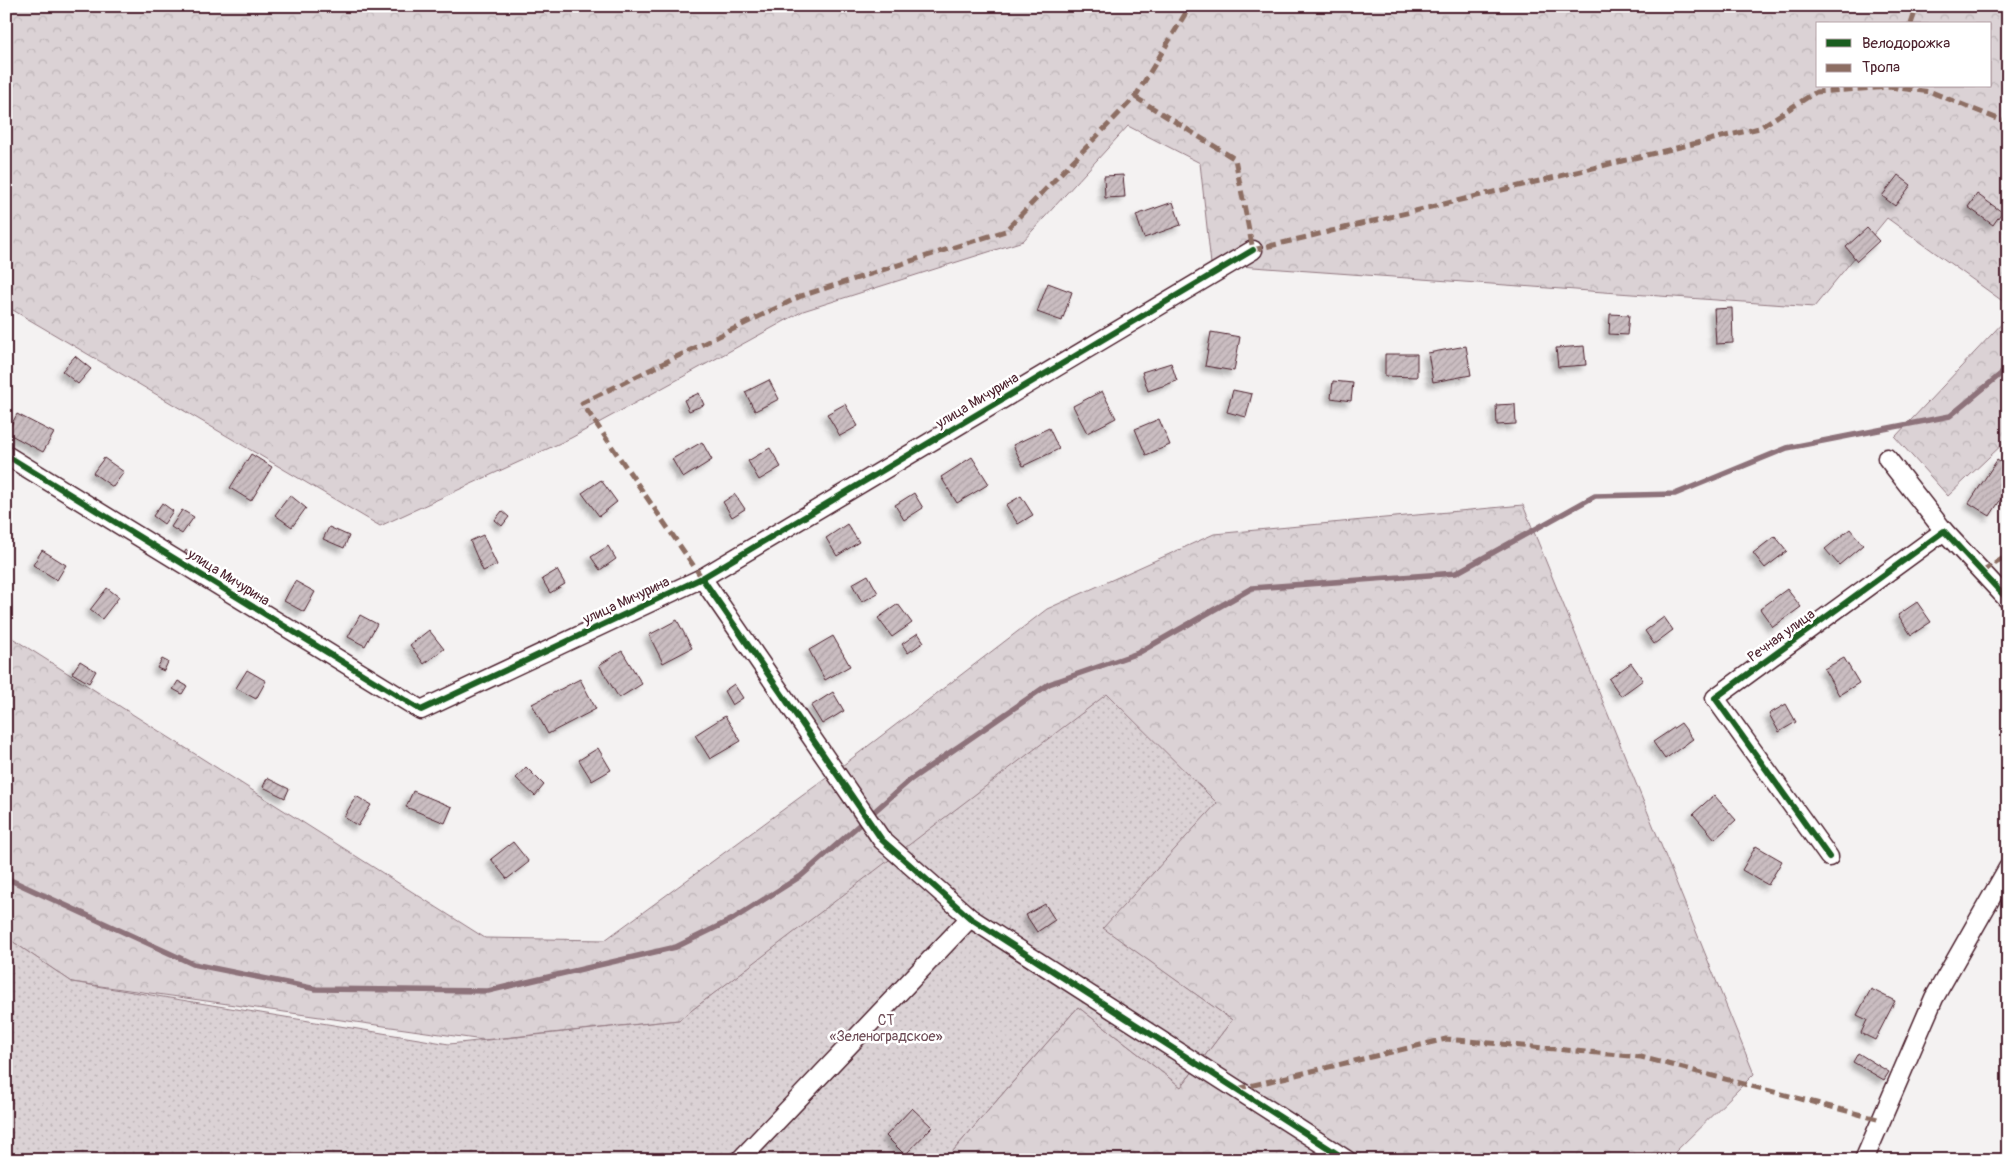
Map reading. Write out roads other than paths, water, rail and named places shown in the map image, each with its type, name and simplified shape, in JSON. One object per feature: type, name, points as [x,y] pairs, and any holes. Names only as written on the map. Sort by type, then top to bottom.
[{"type":"street","name":"улица Мичурина","points":[[6,455],[421,710],[702,578],[1253,250]]},
{"type":"street","points":[[1887,458],[1944,532],[2008,600]]},
{"type":"street","name":"Речная улица","points":[[1829,857],[1715,698],[1944,532]]},
{"type":"street","points":[[702,578],[882,840],[970,918],[1347,1160]]},
{"type":"street","points":[[1864,1160],[1934,998],[2008,868]]},
{"type":"street","points":[[740,1160],[970,918]]},
{"type":"waterway","points":[[6,878],[193,964],[316,989],[488,991],[676,947],[733,919],[801,876],[910,780],[1049,684],[1138,653],[1252,588],[1456,573],[1595,496],[1675,494],[1787,448],[1950,416],[2008,368]]},
{"type":"park label","name":"СТ «Зеленоградское»","points":[[886,1028]]}]
